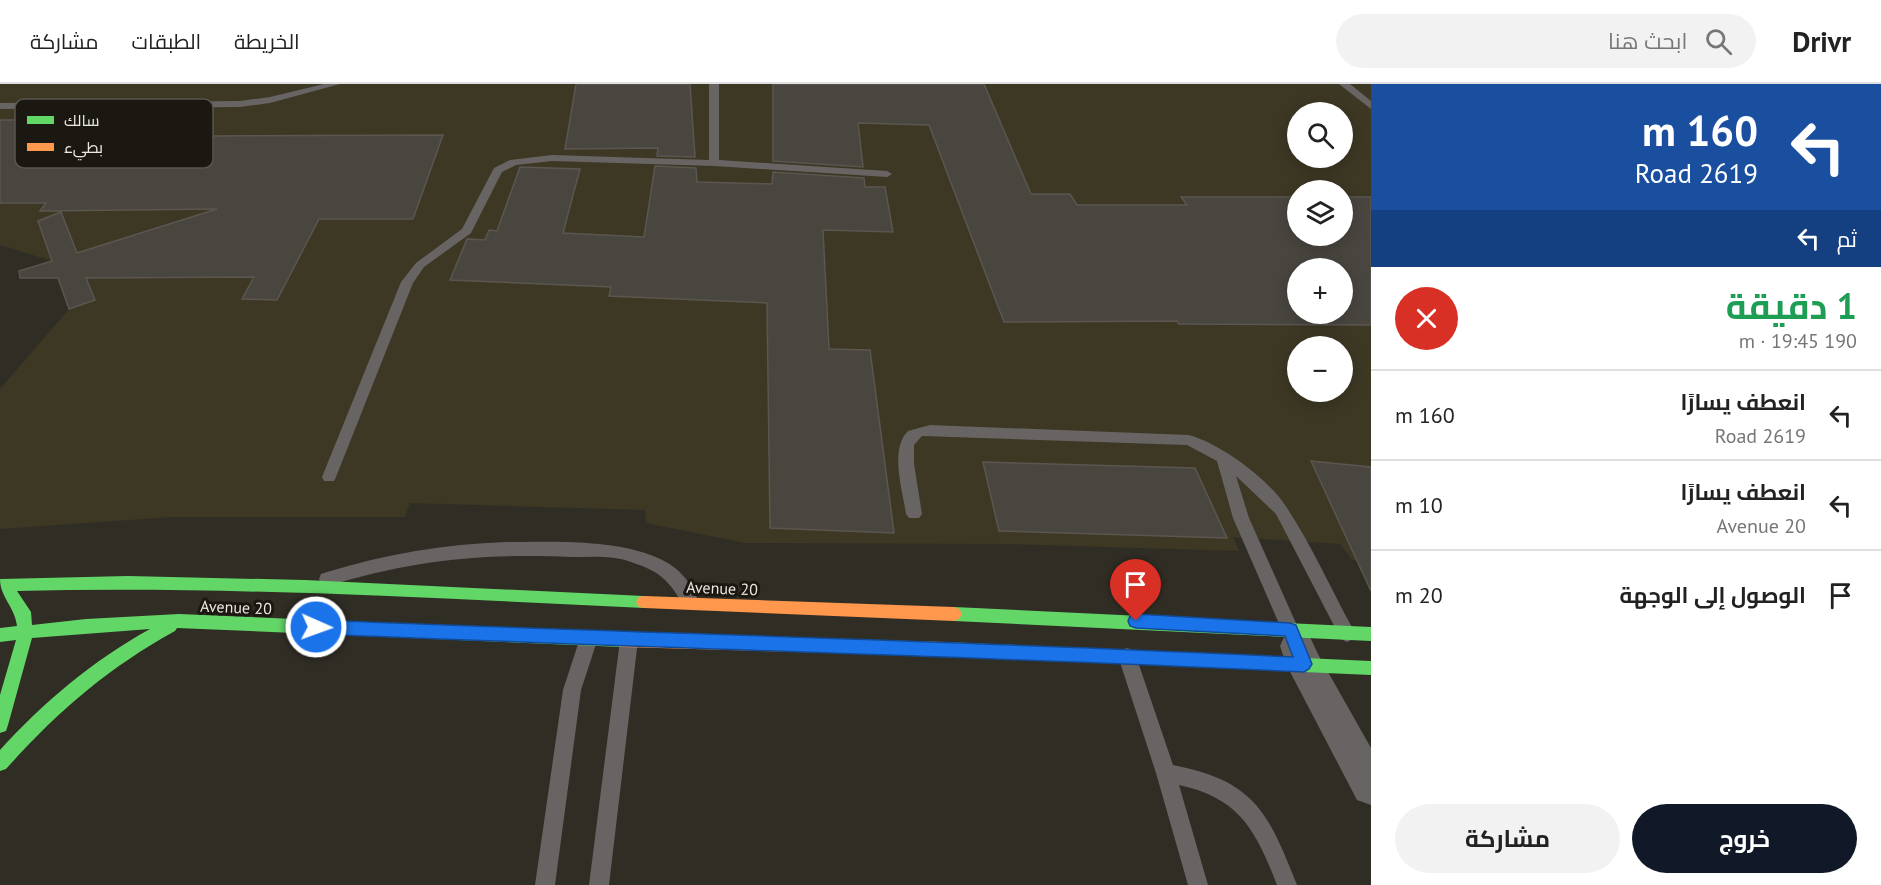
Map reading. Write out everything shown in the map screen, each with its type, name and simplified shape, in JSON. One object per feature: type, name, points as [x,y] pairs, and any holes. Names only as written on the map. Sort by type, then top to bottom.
[{"type":"main road","name":"Avenue 20","points":[[2,585],[128,582],[305,586],[606,602],[691,603],[1114,620],[1371,633]]},
{"type":"main road","points":[[2,615],[37,584]]},
{"type":"main road","points":[[0,725],[25,634],[23,612],[2,585]]},
{"type":"main road","points":[[594,627],[606,602]]},
{"type":"main road","points":[[1114,620],[1123,646]]},
{"type":"main road","name":"Avenue 20","points":[[0,635],[86,626],[179,621],[594,627],[629,640],[1123,646],[1304,664],[1369,668]]},
{"type":"main road","points":[[0,762],[38,720],[77,685],[117,655],[179,621]]},
{"type":"street","points":[[1290,630],[1304,664],[1371,786]]},
{"type":"lane","points":[[213,104],[270,100],[335,84]]},
{"type":"lane","points":[[714,84],[714,163]]},
{"type":"lane","points":[[1344,84],[1371,106]]},
{"type":"lane","points":[[0,106],[15,106]]},
{"type":"lane","points":[[330,477],[407,282],[420,265],[467,231],[498,170],[502,167],[514,162],[552,158],[714,163],[887,174]]},
{"type":"lane","points":[[914,514],[906,446],[912,436],[920,432],[930,430],[1178,438],[1201,444],[1262,491],[1281,510],[1346,632],[1369,668]]},
{"type":"lane","points":[[1224,460],[1241,518],[1290,630]]},
{"type":"lane","points":[[305,586],[367,566],[410,556],[447,551],[532,548],[628,554],[650,563],[680,583],[691,603]]},
{"type":"lane","points":[[545,885],[572,690],[594,627]]},
{"type":"lane","points":[[599,885],[629,640]]},
{"type":"lane","points":[[1123,646],[1166,773],[1198,885]]},
{"type":"lane","points":[[1166,773],[1200,779],[1222,788],[1247,807],[1267,834],[1287,885]]},
{"type":"shaded area","points":[[0,84],[1371,84],[1371,562],[1352,560],[1340,544],[1233,537],[1239,551],[1011,544],[745,543],[646,523],[645,510],[410,503],[405,517],[172,517],[0,529],[0,389],[69,309],[52,261],[0,245]]},
{"type":"building","points":[[576,84],[690,84],[695,157],[657,156],[658,148],[565,149]]},
{"type":"building","points":[[773,84],[984,84],[1031,194],[1070,194],[1077,205],[1187,205],[1181,197],[1287,197],[1287,246],[1353,246],[1353,197],[1371,197],[1371,325],[1179,324],[1177,321],[1004,322],[929,125],[858,123],[863,167],[773,161]]},
{"type":"building","points":[[0,120],[15,120],[15,168],[213,168],[213,136],[443,135],[413,219],[319,219],[277,300],[242,299],[254,277],[86,278],[95,300],[69,309],[58,278],[20,278],[19,271],[52,261],[38,221],[61,212],[77,253],[217,209],[40,211],[46,203],[0,203]]},
{"type":"building","points":[[655,166],[696,168],[697,182],[772,184],[773,172],[864,178],[865,187],[885,187],[893,232],[823,230],[829,349],[870,350],[894,533],[770,528],[767,303],[609,296],[611,287],[450,280],[467,239],[485,240],[489,230],[497,231],[520,167],[580,169],[563,233],[644,237]]},
{"type":"building","points":[[1311,461],[1371,467],[1371,591]]},
{"type":"building","points":[[983,462],[1195,468],[1227,538],[999,531]]},
{"type":"traffic: fast","points":[[0,585],[128,582],[305,586],[644,602]]},
{"type":"traffic: fast","points":[[0,725],[25,634],[23,612],[5,585]]},
{"type":"traffic: fast","points":[[954,614],[1371,634]]},
{"type":"traffic: fast","points":[[0,635],[86,626],[179,621],[622,640]]},
{"type":"traffic: fast","points":[[0,763],[59,702],[78,686],[120,655],[170,626]]},
{"type":"traffic: fast","points":[[946,649],[1371,668]]},
{"type":"traffic: slow","points":[[644,602],[954,614]]},
{"type":"traffic: slow","points":[[622,640],[946,649]]},
{"type":"route","points":[[316,627],[629,640],[1023,651],[1304,664],[1290,630],[1136,621]]}]
